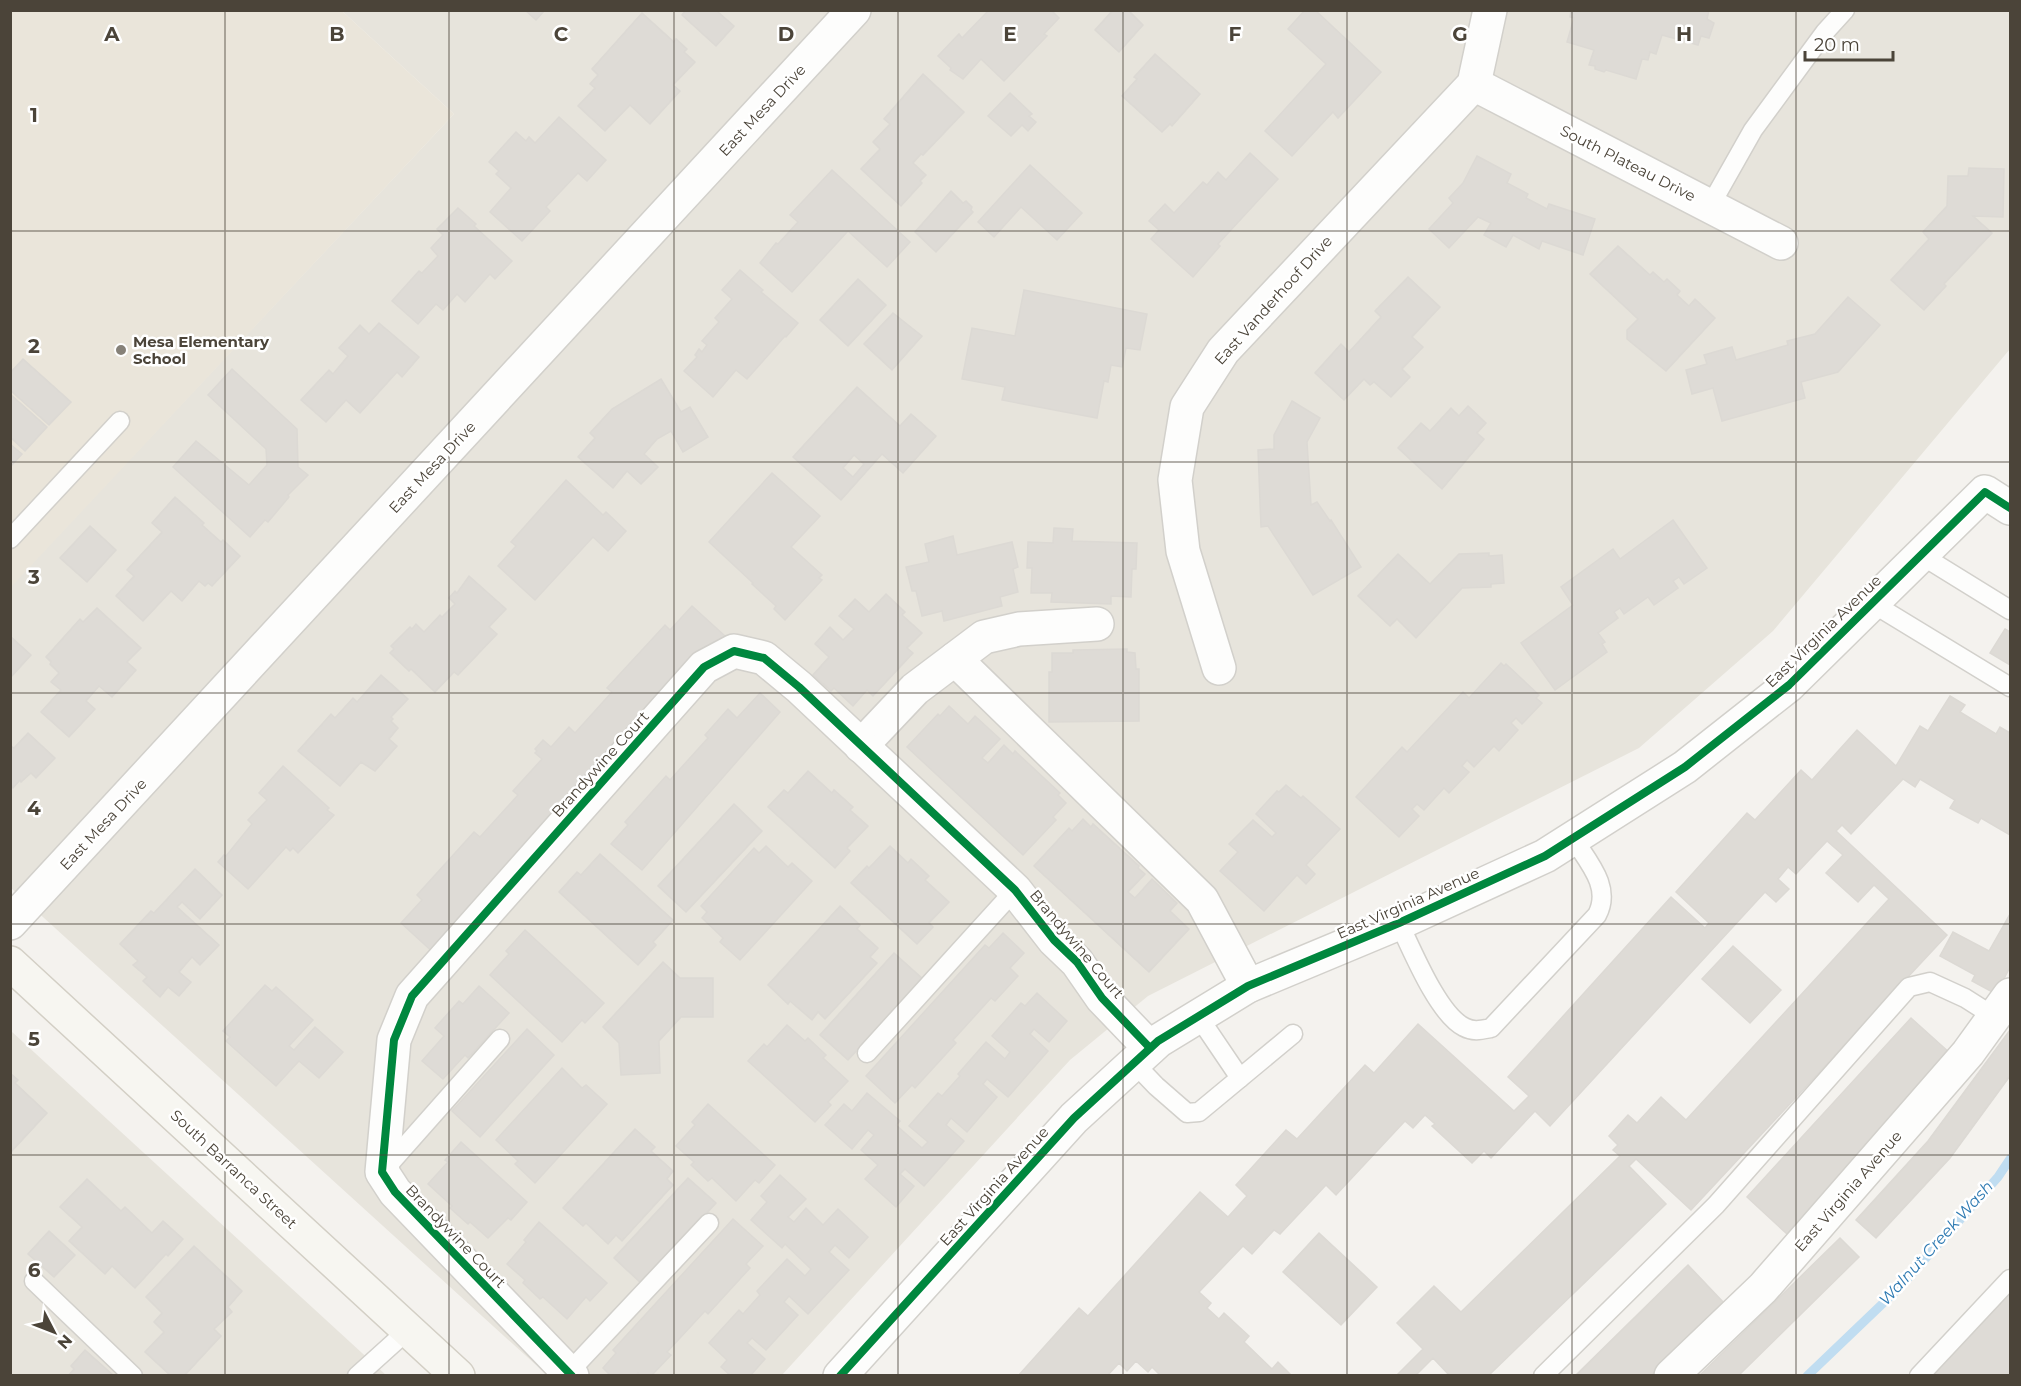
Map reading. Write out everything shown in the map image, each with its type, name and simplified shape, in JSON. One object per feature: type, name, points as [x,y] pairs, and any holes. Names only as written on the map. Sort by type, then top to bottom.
[{"type":"main road","name":"South Barranca Street","points":[[10,963],[458,1376]]},
{"type":"street","name":"East Mesa Drive","points":[[10,923],[855,10]]},
{"type":"street","points":[[1474,84],[1490,10]]},
{"type":"street","name":"South Plateau Drive","points":[[1474,84],[1781,243]]},
{"type":"street","name":"East Vanderhoof Drive","points":[[1219,668],[1183,551],[1175,487],[1179,445],[1187,408],[1223,351],[1474,84]]},
{"type":"street","name":"East Virginia Avenue","points":[[840,1376],[1074,1118],[1158,1041],[1248,986],[1399,923],[1545,856],[1574,838],[1684,766],[1789,685],[1984,492],[2010,508]]},
{"type":"street","points":[[861,746],[915,689],[984,637],[1019,629],[1097,624]]},
{"type":"street","name":"Brandywine Court","points":[[571,1374],[395,1192],[382,1173],[394,1040],[412,996],[704,667],[734,651],[764,658],[799,687],[1015,890],[1054,940],[1077,962],[1142,1056]]},
{"type":"street","points":[[955,659],[1202,900],[1248,986]]},
{"type":"street","name":"East Virginia Avenue","points":[[1671,1376],[1763,1288],[1968,1053],[2002,1006]]},
{"type":"lane","points":[[1710,206],[1753,130],[1824,32],[1845,10]]},
{"type":"lane","points":[[10,539],[120,420]]},
{"type":"lane","points":[[1921,555],[2010,610]]},
{"type":"lane","points":[[1872,603],[2010,687]]},
{"type":"lane","points":[[1399,923],[1436,996],[1450,1016],[1462,1026],[1476,1031],[1491,1028],[1597,915],[1602,905],[1603,893],[1600,882],[1574,838]]},
{"type":"lane","points":[[867,1053],[1015,890]]},
{"type":"lane","points":[[1543,1376],[1716,1205],[1909,987],[1930,982],[1965,998],[2002,1006]]},
{"type":"lane","points":[[1198,1016],[1240,1078]]},
{"type":"lane","points":[[1142,1056],[1156,1086],[1187,1113],[1199,1112],[1293,1034]]},
{"type":"lane","points":[[382,1173],[500,1039]]},
{"type":"lane","points":[[571,1374],[710,1223]]},
{"type":"lane","points":[[1919,1376],[2010,1279]]},
{"type":"lane","points":[[34,1281],[133,1376]]},
{"type":"lane","points":[[357,1376],[408,1330]]},
{"type":"shaded area","name":"Mesa Elementary School","points":[[11,11],[342,11],[454,114],[11,587]]},
{"type":"shaded area","points":[[342,11],[2010,11],[2010,349],[1773,631],[1639,748],[1148,996],[1070,1060],[782,1375],[547,1375],[11,888],[10,587],[454,114]]},
{"type":"shaded area","points":[[11,1031],[386,1375],[11,1375]]},
{"type":"building","points":[[525,10],[545,10],[536,20]]},
{"type":"building","points":[[686,10],[720,10],[718,12],[734,26],[716,46],[682,15]]},
{"type":"building","points":[[989,10],[1051,10],[1059,18],[1044,34],[1047,36],[1004,81],[981,59],[963,79],[950,70],[951,68],[938,56],[959,34],[962,38]]},
{"type":"building","points":[[1113,10],[1128,10],[1143,25],[1119,52],[1095,30]]},
{"type":"building","points":[[1305,10],[1315,10],[1381,72],[1338,118],[1333,112],[1292,156],[1265,131],[1326,64],[1288,29]]},
{"type":"building","points":[[1571,10],[1709,10],[1707,19],[1714,23],[1709,38],[1701,36],[1698,45],[1662,35],[1656,54],[1650,52],[1648,60],[1642,59],[1636,79],[1595,69],[1595,66],[1589,65],[1594,50],[1567,42],[1574,18],[1570,17]]},
{"type":"building","points":[[642,13],[674,42],[676,39],[687,49],[684,52],[695,62],[673,85],[680,91],[650,124],[630,105],[605,131],[578,106],[595,88],[590,84],[598,75],[592,69]]},
{"type":"building","points":[[1155,54],[1200,94],[1172,126],[1170,124],[1162,132],[1122,96],[1137,79],[1134,77]]},
{"type":"building","points":[[923,74],[964,112],[913,163],[926,175],[920,181],[922,183],[901,206],[861,169],[880,149],[873,142],[890,124],[884,119]]},
{"type":"building","points":[[1010,93],[1032,114],[1029,116],[1036,122],[1028,131],[1022,125],[1011,136],[988,116]]},
{"type":"building","points":[[559,117],[606,160],[587,181],[578,173],[546,207],[550,211],[522,241],[490,212],[511,188],[496,174],[499,171],[489,162],[516,132],[526,141],[529,137],[535,143]]},
{"type":"building","points":[[1250,153],[1278,179],[1218,244],[1220,246],[1193,277],[1151,239],[1159,230],[1149,221],[1165,204],[1174,213],[1203,182],[1207,185],[1218,172],[1226,180]]},
{"type":"building","points":[[1477,156],[1511,174],[1507,183],[1528,194],[1526,198],[1547,209],[1549,204],[1595,219],[1583,255],[1542,241],[1539,249],[1513,235],[1506,247],[1484,235],[1491,223],[1478,217],[1449,248],[1429,229],[1453,203],[1449,198],[1463,183]]},
{"type":"building","points":[[1030,165],[1082,213],[1057,240],[1021,207],[994,237],[978,222]]},
{"type":"building","points":[[1969,168],[2004,169],[2003,217],[1973,216],[1992,233],[1944,284],[1946,286],[1924,310],[1891,280],[1929,239],[1923,232],[1947,206],[1948,176],[1968,176]]},
{"type":"building","points":[[832,170],[910,242],[887,267],[848,231],[792,292],[760,263],[776,243],[778,244],[798,222],[790,215]]},
{"type":"building","points":[[951,191],[963,203],[966,201],[972,207],[973,212],[936,252],[915,232]]},
{"type":"building","points":[[458,208],[512,261],[495,279],[490,274],[465,302],[457,294],[443,310],[436,304],[418,324],[392,301],[419,271],[422,273],[438,256],[431,248],[443,235],[437,229]]},
{"type":"building","points":[[1618,246],[1650,275],[1653,272],[1664,282],[1667,279],[1680,291],[1677,295],[1689,306],[1695,299],[1715,318],[1666,371],[1627,339],[1627,330],[1638,319],[1590,274]]},
{"type":"building","points":[[740,270],[763,290],[761,292],[798,323],[747,379],[736,370],[713,397],[684,371],[697,357],[695,355],[699,349],[702,352],[707,345],[702,341],[719,322],[715,318],[732,299],[722,290]]},
{"type":"building","points":[[1408,277],[1440,307],[1412,337],[1423,347],[1402,369],[1410,377],[1391,397],[1374,382],[1370,385],[1364,379],[1344,400],[1315,373],[1341,344],[1349,352],[1381,317],[1375,311]]},
{"type":"building","points":[[858,279],[886,305],[848,346],[820,320]]},
{"type":"building","points":[[1024,290],[1147,314],[1140,350],[1126,348],[1122,367],[1111,365],[1108,382],[1104,381],[1097,418],[1002,400],[1005,387],[962,379],[972,328],[1015,336]]},
{"type":"building","points":[[1848,297],[1880,325],[1838,372],[1801,382],[1805,398],[1722,421],[1713,388],[1692,394],[1686,370],[1707,364],[1704,355],[1732,347],[1736,360],[1788,345],[1787,341],[1815,334]]},
{"type":"building","points":[[893,313],[922,336],[892,370],[864,344]]},
{"type":"building","points":[[379,323],[419,357],[402,377],[397,372],[360,413],[346,400],[326,422],[301,400],[329,370],[333,374],[348,356],[339,348],[360,325],[369,334]]},
{"type":"building","points":[[23,359],[71,402],[49,425],[10,390],[10,373]]},
{"type":"building","points":[[232,369],[297,429],[298,467],[308,475],[288,495],[289,497],[268,522],[265,520],[250,537],[173,467],[196,441],[249,485],[267,465],[266,449],[208,395]]},
{"type":"building","points":[[661,379],[681,412],[690,407],[708,437],[683,452],[671,431],[657,439],[644,454],[658,467],[641,484],[627,471],[613,488],[578,457],[595,438],[590,433],[612,409]]},
{"type":"building","points":[[857,387],[900,426],[911,414],[936,436],[903,473],[882,454],[841,500],[793,457]],"holes":[[[854,455],[864,464],[853,477],[843,468]]]},
{"type":"building","points":[[10,394],[47,427],[25,451],[10,437]]},
{"type":"building","points":[[1292,401],[1320,418],[1307,442],[1311,505],[1317,502],[1361,567],[1313,595],[1268,526],[1261,527],[1258,450],[1274,449],[1274,435]]},
{"type":"building","points":[[1468,406],[1486,423],[1477,433],[1484,439],[1442,489],[1398,448],[1421,423],[1430,431],[1451,408],[1459,416]]},
{"type":"building","points":[[10,444],[22,454],[10,467]]},
{"type":"building","points":[[772,473],[820,516],[791,547],[822,575],[819,578],[822,580],[785,620],[774,609],[776,606],[709,542]]},
{"type":"building","points":[[566,480],[603,515],[606,512],[626,531],[608,551],[593,537],[535,600],[498,566],[516,546],[511,542]]},
{"type":"building","points":[[175,497],[204,523],[202,525],[240,556],[212,586],[208,583],[205,586],[199,581],[182,601],[171,591],[143,621],[116,596],[134,576],[127,570],[162,532],[152,523]]},
{"type":"building","points":[[1673,520],[1707,568],[1684,584],[1679,577],[1673,581],[1678,588],[1654,605],[1648,597],[1624,614],[1620,608],[1614,612],[1618,618],[1598,633],[1605,642],[1602,644],[1607,652],[1555,690],[1521,643],[1573,605],[1561,587],[1613,549],[1620,559]]},
{"type":"building","points":[[90,526],[116,550],[87,582],[60,558]]},
{"type":"building","points":[[1054,528],[1073,529],[1072,541],[1137,543],[1136,569],[1132,569],[1131,597],[1111,596],[1111,604],[1051,602],[1052,593],[1031,593],[1032,568],[1027,568],[1028,542],[1053,543]]},
{"type":"building","points":[[953,536],[957,555],[1012,542],[1018,567],[1013,569],[1018,592],[1000,597],[1002,606],[944,621],[942,611],[922,616],[916,591],[912,591],[906,567],[929,562],[925,544]]},
{"type":"building","points":[[1489,553],[1489,556],[1502,555],[1504,583],[1491,584],[1491,587],[1462,588],[1416,638],[1397,619],[1390,626],[1358,596],[1398,554],[1430,584],[1459,554]]},
{"type":"building","points":[[469,576],[506,609],[489,627],[497,634],[458,675],[454,672],[435,692],[390,653],[394,649],[391,646],[410,627],[412,629],[416,624],[424,632],[440,615],[442,617],[455,604],[449,598],[455,591],[457,593]]},
{"type":"building","points":[[886,594],[905,612],[902,615],[922,633],[907,648],[913,653],[873,696],[867,690],[853,706],[834,688],[831,691],[813,675],[829,657],[815,644],[830,627],[843,640],[854,629],[839,616],[855,599],[869,612]]},
{"type":"building","points":[[692,606],[725,636],[436,955],[401,923],[422,900],[417,895],[474,832],[480,837],[518,795],[513,791],[542,759],[535,753],[537,751],[535,749],[543,740],[551,747],[569,727],[575,733],[612,692],[607,688],[665,625],[670,630]]},
{"type":"building","points":[[97,608],[141,648],[127,662],[136,670],[112,697],[99,686],[86,701],[95,709],[69,737],[41,712],[61,690],[51,682],[59,673],[46,657],[80,619],[83,622]]},
{"type":"building","points":[[2005,629],[2010,632],[2010,665],[1990,653]]},
{"type":"building","points":[[10,636],[31,655],[10,678]]},
{"type":"building","points":[[1127,649],[1127,652],[1135,653],[1136,669],[1139,669],[1139,721],[1049,722],[1049,672],[1052,672],[1052,653],[1073,653],[1073,650]]},
{"type":"building","points":[[1501,663],[1504,666],[1506,664],[1539,695],[1536,698],[1542,703],[1522,724],[1516,718],[1511,723],[1518,730],[1499,751],[1494,746],[1474,767],[1467,760],[1462,766],[1469,772],[1449,793],[1444,788],[1424,810],[1417,804],[1412,809],[1419,816],[1399,837],[1356,797],[1402,747],[1407,752],[1463,692],[1469,698]]},
{"type":"building","points":[[381,675],[408,699],[391,717],[393,719],[391,721],[398,728],[389,739],[397,746],[375,771],[361,762],[340,786],[298,751],[331,714],[335,718],[353,698],[357,702]]},
{"type":"building","points":[[760,693],[780,712],[642,870],[611,844],[628,825],[625,822],[666,776],[670,780],[708,738],[705,735],[728,709],[737,718]]},
{"type":"building","points":[[1950,696],[1965,705],[1960,712],[1996,734],[2000,727],[2010,733],[2010,835],[1981,818],[1978,823],[1950,808],[1955,800],[1920,779],[1915,787],[1903,779],[1851,834],[1842,825],[1836,831],[1947,935],[1691,1210],[1636,1159],[1629,1166],[1666,1204],[1488,1376],[1450,1376],[1433,1358],[1417,1374],[1418,1376],[1396,1376],[1423,1349],[1397,1323],[1434,1286],[1461,1312],[1620,1156],[1613,1150],[1618,1145],[1609,1136],[1628,1115],[1637,1123],[1661,1097],[1686,1120],[1889,899],[1874,885],[1858,902],[1826,873],[1843,855],[1827,841],[1796,874],[1788,867],[1778,879],[1789,889],[1776,902],[1765,892],[1550,1126],[1535,1111],[1491,1158],[1484,1151],[1472,1163],[1432,1126],[1435,1124],[1425,1115],[1413,1128],[1405,1121],[1336,1195],[1326,1185],[1280,1234],[1274,1230],[1252,1254],[1243,1246],[1199,1292],[1211,1303],[1207,1308],[1219,1319],[1224,1313],[1249,1336],[1244,1342],[1272,1369],[1278,1362],[1292,1376],[1161,1376],[1152,1367],[1148,1372],[1136,1361],[1127,1371],[1119,1363],[1107,1376],[1018,1376],[1079,1308],[1088,1316],[1200,1192],[1228,1217],[1247,1196],[1236,1185],[1286,1130],[1297,1139],[1365,1065],[1374,1073],[1418,1024],[1514,1111],[1529,1096],[1508,1077],[1671,897],[1705,928],[1709,923],[1676,892],[1747,813],[1755,820],[1801,770],[1812,780],[1857,730],[1896,766],[1920,726],[1928,731]]},
{"type":"building","points":[[949,706],[968,724],[975,716],[1000,739],[982,758],[988,763],[1004,745],[1013,754],[1015,751],[1060,793],[1058,795],[1066,803],[1053,817],[1056,820],[1023,855],[907,747],[938,714],[940,716]]},
{"type":"building","points":[[28,733],[55,758],[36,778],[31,773],[10,788],[10,749],[14,748]]},
{"type":"building","points":[[283,766],[334,815],[298,853],[293,848],[290,851],[286,847],[248,889],[218,862],[224,855],[226,856],[252,824],[248,820],[267,800],[259,793]]},
{"type":"building","points":[[808,771],[832,793],[834,790],[853,807],[850,810],[868,826],[847,848],[850,851],[835,868],[768,807],[784,790],[788,793]]},
{"type":"building","points":[[1286,785],[1301,798],[1303,796],[1340,829],[1306,865],[1315,874],[1306,884],[1297,875],[1264,911],[1220,871],[1238,852],[1229,844],[1253,820],[1272,837],[1276,833],[1256,814],[1277,791],[1279,792]]},
{"type":"building","points":[[734,804],[762,831],[686,912],[658,886]]},
{"type":"building","points":[[1083,819],[1091,827],[1093,824],[1145,874],[1128,892],[1135,898],[1152,879],[1177,903],[1170,911],[1189,929],[1149,972],[1034,866],[1069,828],[1072,831]]},
{"type":"building","points":[[766,846],[788,867],[792,863],[812,881],[740,960],[720,942],[723,938],[702,918],[707,912],[701,906],[754,848],[759,853]]},
{"type":"building","points":[[890,846],[908,863],[911,859],[929,876],[925,880],[949,902],[929,923],[933,927],[917,944],[851,883]]},
{"type":"building","points":[[600,854],[673,920],[653,942],[656,945],[638,965],[559,892],[577,872],[581,875]]},
{"type":"building","points":[[195,869],[222,895],[200,919],[182,902],[177,907],[219,945],[200,965],[192,957],[179,972],[191,982],[179,996],[168,987],[160,997],[143,981],[147,977],[133,965],[138,961],[120,944],[151,911],[154,913]]},
{"type":"building","points":[[840,906],[860,925],[857,929],[878,948],[870,957],[877,963],[825,1019],[818,1012],[812,1020],[790,1001],[788,1004],[768,985]]},
{"type":"building","points":[[2010,914],[2010,967],[1996,994],[1972,981],[1975,975],[1940,956],[1953,932],[1989,951]]},
{"type":"building","points":[[525,930],[604,1003],[585,1023],[582,1020],[562,1042],[490,975],[509,954],[506,951]]},
{"type":"building","points":[[1003,933],[1024,953],[1010,968],[1018,976],[995,1001],[991,998],[953,1040],[956,1043],[915,1088],[912,1085],[895,1103],[866,1076],[985,945],[989,948]]},
{"type":"building","points":[[1733,946],[1781,990],[1750,1023],[1702,979]]},
{"type":"building","points":[[894,953],[923,979],[848,1060],[820,1035]]},
{"type":"building","points":[[663,962],[680,978],[713,978],[713,1017],[681,1017],[659,1041],[660,1073],[621,1075],[619,1043],[603,1027]]},
{"type":"building","points":[[265,985],[272,991],[276,987],[313,1020],[289,1046],[294,1050],[315,1027],[343,1052],[319,1078],[299,1061],[276,1086],[226,1041],[230,1037],[223,1031]]},
{"type":"building","points":[[479,986],[509,1013],[468,1058],[465,1055],[443,1079],[422,1061],[444,1036],[435,1028],[459,1001],[463,1004]]},
{"type":"building","points":[[1037,993],[1067,1021],[1049,1042],[1034,1029],[1030,1034],[1048,1051],[1008,1097],[987,1079],[983,1084],[997,1097],[967,1132],[951,1118],[946,1125],[964,1141],[924,1186],[905,1169],[900,1174],[914,1186],[896,1207],[865,1179],[878,1165],[861,1150],[874,1135],[868,1130],[852,1149],[825,1125],[844,1104],[852,1111],[867,1093],[900,1121],[896,1125],[922,1148],[928,1142],[909,1126],[938,1093],[942,1096],[986,1042],[1005,1059],[1010,1052],[992,1036],[1021,1003],[1025,1006]]},
{"type":"building","points":[[1911,1018],[1951,1054],[1787,1234],[1747,1197]]},
{"type":"building","points":[[787,1025],[805,1041],[808,1038],[826,1055],[823,1058],[848,1081],[828,1102],[831,1105],[815,1122],[748,1061],[764,1044],[767,1047]]},
{"type":"building","points":[[527,1029],[554,1055],[480,1137],[452,1111]]},
{"type":"building","points":[[2010,1030],[2010,1076],[1950,1158],[1876,1238],[1856,1220],[1928,1141]]},
{"type":"building","points":[[562,1068],[582,1088],[586,1085],[607,1104],[535,1183],[515,1164],[518,1161],[496,1140]]},
{"type":"building","points":[[10,1073],[18,1080],[15,1083],[47,1113],[10,1153]]},
{"type":"building","points":[[708,1104],[775,1165],[759,1183],[755,1180],[736,1201],[712,1178],[708,1181],[691,1165],[694,1162],[676,1146],[695,1125],[692,1122]]},
{"type":"building","points":[[635,1129],[655,1147],[651,1151],[673,1171],[667,1179],[673,1185],[622,1241],[616,1235],[608,1244],[586,1223],[583,1226],[563,1208]]},
{"type":"building","points":[[461,1142],[527,1202],[511,1220],[508,1218],[488,1238],[450,1208],[452,1206],[428,1184],[448,1162],[445,1160]]},
{"type":"building","points":[[780,1175],[806,1199],[788,1217],[794,1222],[806,1208],[823,1225],[838,1209],[868,1237],[849,1258],[835,1245],[829,1252],[849,1270],[808,1314],[789,1296],[784,1302],[798,1315],[766,1350],[752,1338],[747,1343],[765,1359],[750,1376],[731,1376],[721,1367],[727,1360],[709,1343],[739,1310],[743,1314],[760,1295],[757,1291],[787,1259],[805,1276],[811,1269],[785,1244],[782,1248],[751,1220],[767,1202],[761,1196]]},
{"type":"building","points":[[688,1178],[716,1203],[642,1284],[614,1258]]},
{"type":"building","points":[[87,1179],[121,1211],[125,1207],[152,1233],[163,1221],[183,1239],[135,1288],[112,1266],[105,1274],[69,1241],[82,1227],[60,1207]]},
{"type":"building","points":[[733,1219],[763,1246],[746,1264],[750,1268],[708,1314],[705,1311],[667,1352],[671,1355],[651,1376],[641,1376],[638,1373],[636,1376],[611,1376],[603,1368],[616,1353],[613,1350]]},
{"type":"building","points":[[539,1222],[607,1283],[590,1301],[586,1297],[567,1319],[543,1297],[540,1299],[523,1283],[525,1280],[507,1264]]},
{"type":"building","points":[[49,1231],[75,1255],[54,1277],[28,1254]]},
{"type":"building","points":[[1319,1233],[1377,1287],[1341,1325],[1283,1272]]},
{"type":"building","points":[[1840,1238],[1859,1257],[1738,1376],[1699,1376]]},
{"type":"building","points":[[194,1246],[242,1291],[228,1307],[232,1312],[214,1329],[221,1336],[184,1376],[171,1376],[145,1352],[164,1332],[154,1322],[162,1313],[146,1297]]},
{"type":"building","points":[[1688,1265],[1724,1303],[1651,1376],[1575,1376]]},
{"type":"building","points":[[2010,1288],[2010,1376],[1930,1376]]},
{"type":"building","points":[[85,1350],[114,1376],[68,1376],[74,1369],[71,1366]]},
{"type":"waterway","name":"Walnut Creek Wash","points":[[1807,1376],[1900,1287],[1998,1177],[2010,1159]]},
{"type":"cycle path","points":[[840,1376],[1074,1118],[1158,1041],[1248,986],[1399,923],[1545,856],[1685,767],[1789,685],[1985,492],[2010,508]]},
{"type":"cycle path","points":[[572,1376],[395,1192],[382,1172],[394,1040],[412,996],[704,667],[734,651],[764,658],[799,687],[1015,890],[1054,940],[1077,962],[1102,998],[1150,1048]]},
{"type":"place","name":"Mesa Elementary School","points":[[121,350]]}]
